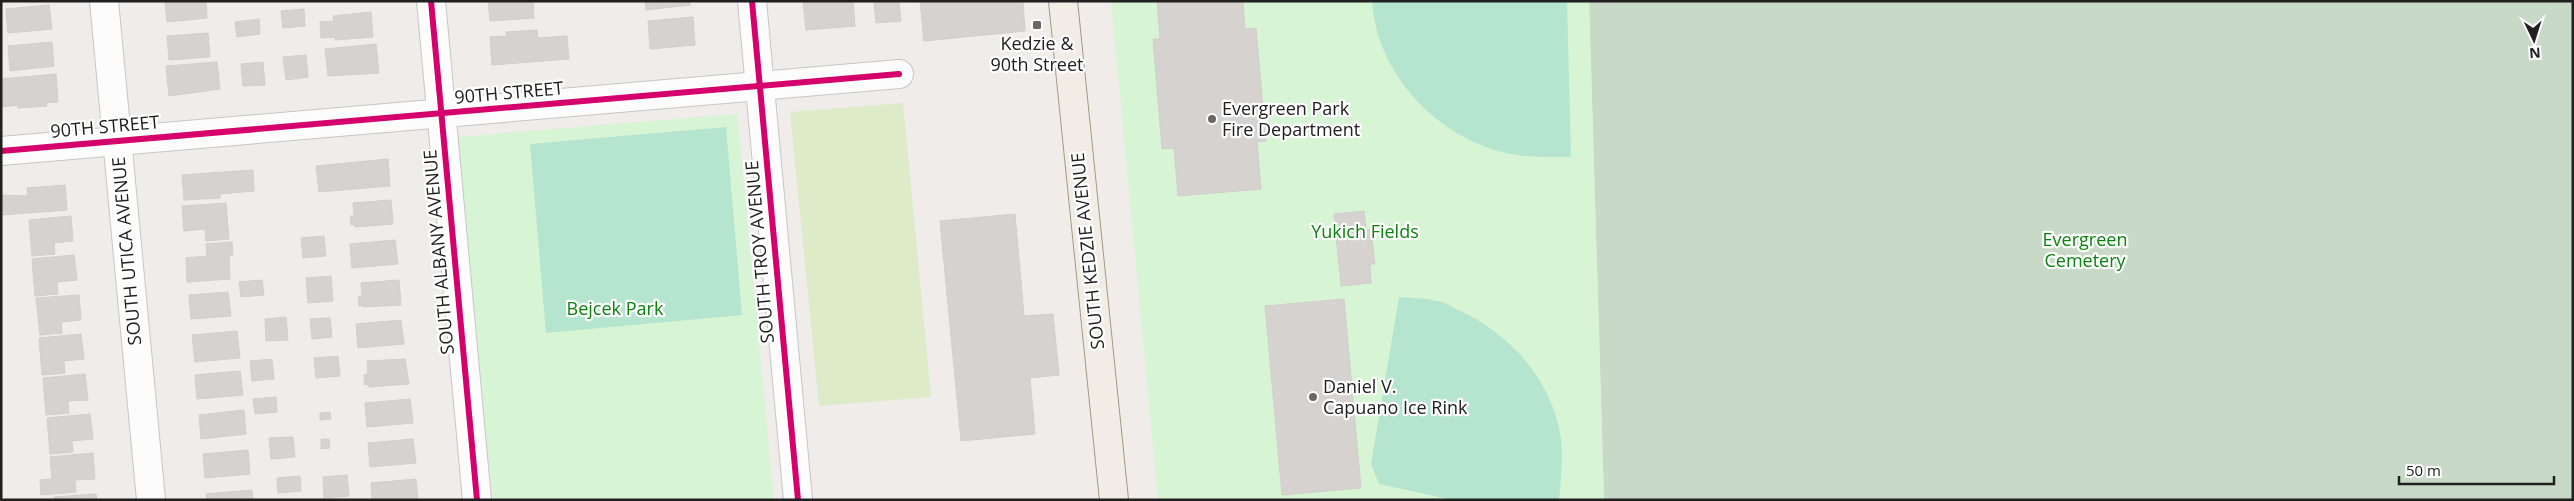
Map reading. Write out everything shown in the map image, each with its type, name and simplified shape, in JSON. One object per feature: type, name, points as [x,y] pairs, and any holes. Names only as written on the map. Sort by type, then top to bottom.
[{"type":"main road","name":"SOUTH KEDZIE AVENUE","points":[[1063,1],[1114,500]]},
{"type":"street","name":"SOUTH UTICA AVENUE","points":[[104,1],[150,500]]},
{"type":"street","name":"SOUTH ALBANY AVENUE","points":[[430,1],[477,500]]},
{"type":"street","name":"SOUTH TROY AVENUE","points":[[752,1],[798,500]]},
{"type":"street","name":"90TH STREET","points":[[1,151],[899,74]]},
{"type":"green space","name":"Yukich Fields","points":[[1111,1],[1589,1],[1604,500],[1158,500]]},
{"type":"green space","points":[[1372,1],[1567,1],[1571,157],[1528,156],[1502,152],[1477,144],[1454,131],[1432,115],[1413,97],[1397,75],[1385,52],[1376,27]]},
{"type":"green space","name":"Evergreen Cemetery","points":[[1589,1],[2573,1],[2573,500],[1604,500]]},
{"type":"green space","points":[[903,103],[931,397],[819,406],[790,112]]},
{"type":"green space","name":"Bejcek Park","points":[[737,114],[774,500],[493,500],[457,137]]},
{"type":"green space","points":[[726,127],[742,315],[546,333],[530,144]]},
{"type":"green space","points":[[1399,297],[1428,299],[1448,305],[1495,332],[1526,361],[1539,379],[1549,398],[1561,439],[1559,500],[1453,500],[1379,484],[1371,464]]},
{"type":"building","points":[[165,1],[206,1],[207,18],[167,22]]},
{"type":"building","points":[[488,1],[533,1],[534,18],[490,21]]},
{"type":"building","points":[[645,1],[690,1],[690,5],[646,10]]},
{"type":"building","points":[[803,1],[853,1],[855,26],[806,30]]},
{"type":"building","points":[[874,1],[899,1],[901,21],[876,23]]},
{"type":"building","points":[[920,1],[1023,1],[1025,31],[924,41]]},
{"type":"building","name":"Evergreen Park Fire Department","points":[[1157,1],[1243,1],[1245,29],[1256,28],[1266,141],[1257,142],[1261,189],[1178,196],[1174,148],[1162,149],[1153,39],[1160,39]]},
{"type":"building","points":[[49,5],[52,29],[8,33],[6,9]]},
{"type":"building","points":[[304,9],[305,26],[283,28],[281,11]]},
{"type":"building","points":[[371,12],[373,37],[335,40],[335,37],[321,38],[320,22],[334,21],[333,16]]},
{"type":"building","points":[[693,17],[695,45],[650,49],[648,21]]},
{"type":"building","points":[[259,19],[260,34],[237,37],[235,22]]},
{"type":"building","points":[[537,30],[538,38],[567,36],[569,59],[492,65],[490,37],[507,36],[506,32]]},
{"type":"building","points":[[208,33],[210,57],[169,60],[167,36]]},
{"type":"building","points":[[52,42],[54,66],[10,71],[8,46]]},
{"type":"building","points":[[376,44],[379,73],[328,76],[325,49]]},
{"type":"building","points":[[306,55],[308,77],[286,80],[283,57]]},
{"type":"building","points":[[217,62],[220,89],[169,96],[166,66]]},
{"type":"building","points":[[263,62],[265,85],[243,86],[241,64]]},
{"type":"building","points":[[56,74],[58,102],[46,103],[47,106],[18,108],[18,105],[1,107],[1,79]]},
{"type":"building","points":[[388,159],[390,186],[319,192],[316,166]]},
{"type":"building","points":[[253,170],[254,191],[220,194],[220,198],[184,200],[182,175]]},
{"type":"building","points":[[65,185],[67,210],[1,215],[1,195],[28,196],[27,188]]},
{"type":"building","points":[[391,200],[393,224],[355,227],[355,225],[351,225],[350,216],[354,216],[353,203]]},
{"type":"building","points":[[226,203],[229,239],[206,241],[205,229],[184,231],[182,206]]},
{"type":"building","points":[[1364,211],[1366,230],[1371,229],[1375,264],[1370,264],[1371,283],[1341,286],[1334,214]]},
{"type":"building","points":[[1015,214],[1024,316],[1053,314],[1059,375],[1030,378],[1035,434],[961,441],[940,221]]},
{"type":"building","points":[[71,216],[73,241],[54,243],[55,254],[32,256],[29,220]]},
{"type":"building","points":[[324,236],[326,256],[303,258],[301,238]]},
{"type":"building","points":[[395,240],[398,264],[352,268],[350,244]]},
{"type":"building","points":[[232,242],[233,255],[229,256],[230,279],[187,282],[186,258],[207,256],[206,244]]},
{"type":"building","points":[[74,255],[77,280],[57,282],[58,294],[35,296],[32,259]]},
{"type":"building","points":[[331,276],[333,301],[308,303],[306,278]]},
{"type":"building","points":[[262,280],[264,295],[241,297],[239,282]]},
{"type":"building","points":[[399,280],[401,305],[359,306],[358,297],[362,296],[361,283]]},
{"type":"building","points":[[228,292],[231,316],[191,319],[189,295]]},
{"type":"building","points":[[79,295],[81,320],[61,322],[62,333],[40,335],[36,298]]},
{"type":"building","name":"Daniel V. Capuano Ice Rink","points":[[1344,299],[1361,488],[1282,495],[1265,306]]},
{"type":"building","points":[[286,317],[288,340],[266,341],[265,319]]},
{"type":"building","points":[[330,318],[332,337],[312,339],[310,319]]},
{"type":"building","points":[[401,320],[404,344],[358,348],[356,324]]},
{"type":"building","points":[[237,331],[240,358],[195,362],[192,335]]},
{"type":"building","points":[[81,334],[84,359],[64,361],[65,373],[42,375],[39,338]]},
{"type":"building","points":[[338,356],[340,376],[316,378],[314,358]]},
{"type":"building","points":[[272,359],[274,379],[252,381],[250,361]]},
{"type":"building","points":[[405,359],[409,384],[369,387],[369,384],[365,385],[364,375],[368,374],[367,361]]},
{"type":"building","points":[[240,371],[243,395],[197,399],[195,375]]},
{"type":"building","points":[[85,374],[88,400],[68,401],[69,413],[46,415],[43,378]]},
{"type":"building","points":[[276,397],[277,412],[255,414],[253,399]]},
{"type":"building","points":[[410,399],[413,423],[367,427],[365,403]]},
{"type":"building","points":[[244,410],[246,434],[201,439],[199,415]]},
{"type":"building","points":[[330,412],[331,419],[320,420],[320,413]]},
{"type":"building","points":[[90,414],[93,439],[72,441],[73,452],[50,454],[47,418]]},
{"type":"building","points":[[293,437],[295,457],[271,459],[269,438]]},
{"type":"building","points":[[321,439],[329,439],[330,448],[321,449]]},
{"type":"building","points":[[413,439],[416,463],[370,467],[368,443]]},
{"type":"building","points":[[248,450],[250,474],[205,478],[203,454]]},
{"type":"building","points":[[93,453],[95,479],[75,480],[76,492],[41,495],[40,480],[52,479],[50,457]]},
{"type":"building","points":[[347,475],[349,496],[324,498],[323,477]]},
{"type":"building","points":[[300,476],[301,491],[278,493],[277,478]]},
{"type":"building","points":[[416,479],[418,500],[372,500],[371,483]]},
{"type":"building","points":[[252,490],[253,500],[207,500],[206,494]]},
{"type":"building","points":[[96,494],[97,500],[54,500],[54,497]]},
{"type":"cycle path","points":[[431,1],[477,500]]},
{"type":"cycle path","points":[[752,1],[798,500]]},
{"type":"cycle path","points":[[1,151],[899,74]]},
{"type":"place","name":"Kedzie & 90th Street","points":[[1037,25]]},
{"type":"place","name":"Evergreen Park Fire Department","points":[[1212,119]]},
{"type":"place","name":"Daniel V. Capuano Ice Rink","points":[[1313,397]]}]
